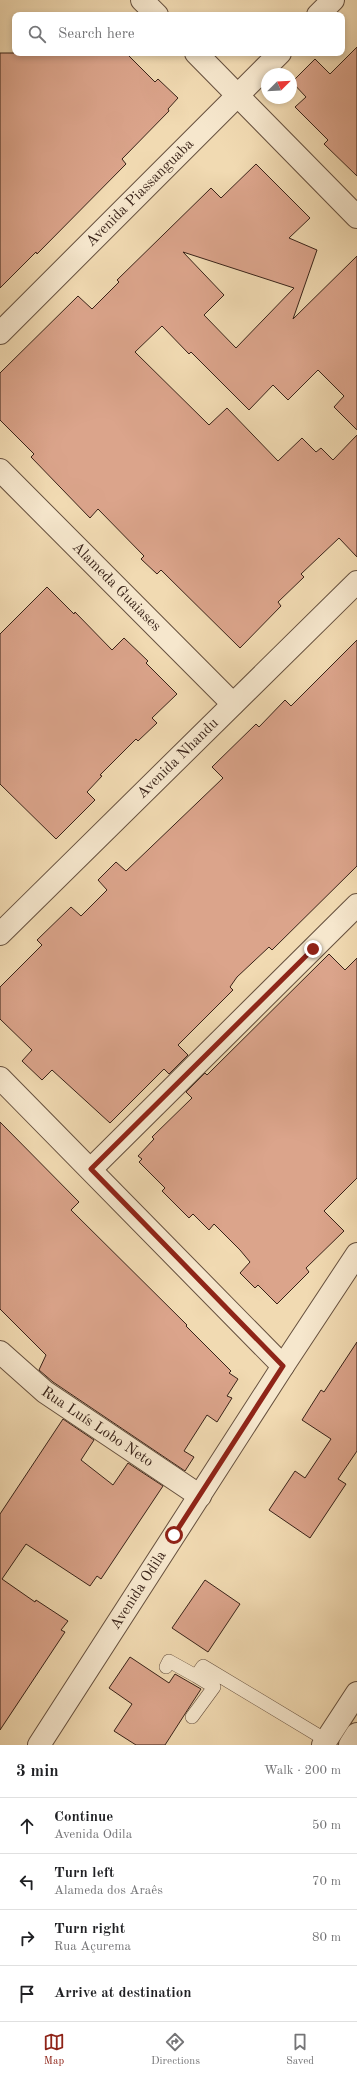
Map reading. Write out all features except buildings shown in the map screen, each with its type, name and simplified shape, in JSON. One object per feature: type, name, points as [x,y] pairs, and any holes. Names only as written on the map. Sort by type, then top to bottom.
[{"type":"street","points":[[142,0],[155,12]]},
{"type":"street","points":[[321,12],[333,0]]},
{"type":"street","points":[[199,56],[357,217]]},
{"type":"street","name":"Avenida Piassanguaba","points":[[0,334],[277,56]]},
{"type":"street","name":"Alameda Guaiases","points":[[0,470],[233,704]]},
{"type":"street","name":"Avenida Nhandu","points":[[0,934],[233,704],[356,587]]},
{"type":"street","points":[[91,1169],[357,905]]},
{"type":"street","points":[[0,1078],[283,1366]]},
{"type":"street","name":"Avenida Odila","points":[[38,1745],[357,1254]]},
{"type":"street","name":"Rua Luís Lobo Neto","points":[[0,1352],[45,1392],[200,1496]]},
{"type":"street","points":[[324,1743],[357,1693]]},
{"type":"street","points":[[350,1745],[357,1734]]},
{"type":"lane","points":[[166,1667],[169,1661],[214,1686],[192,1717]]},
{"type":"lane","points":[[196,1676],[203,1666],[324,1743]]},
{"type":"route","points":[[174,1535],[283,1366],[91,1169],[313,949]]}]
